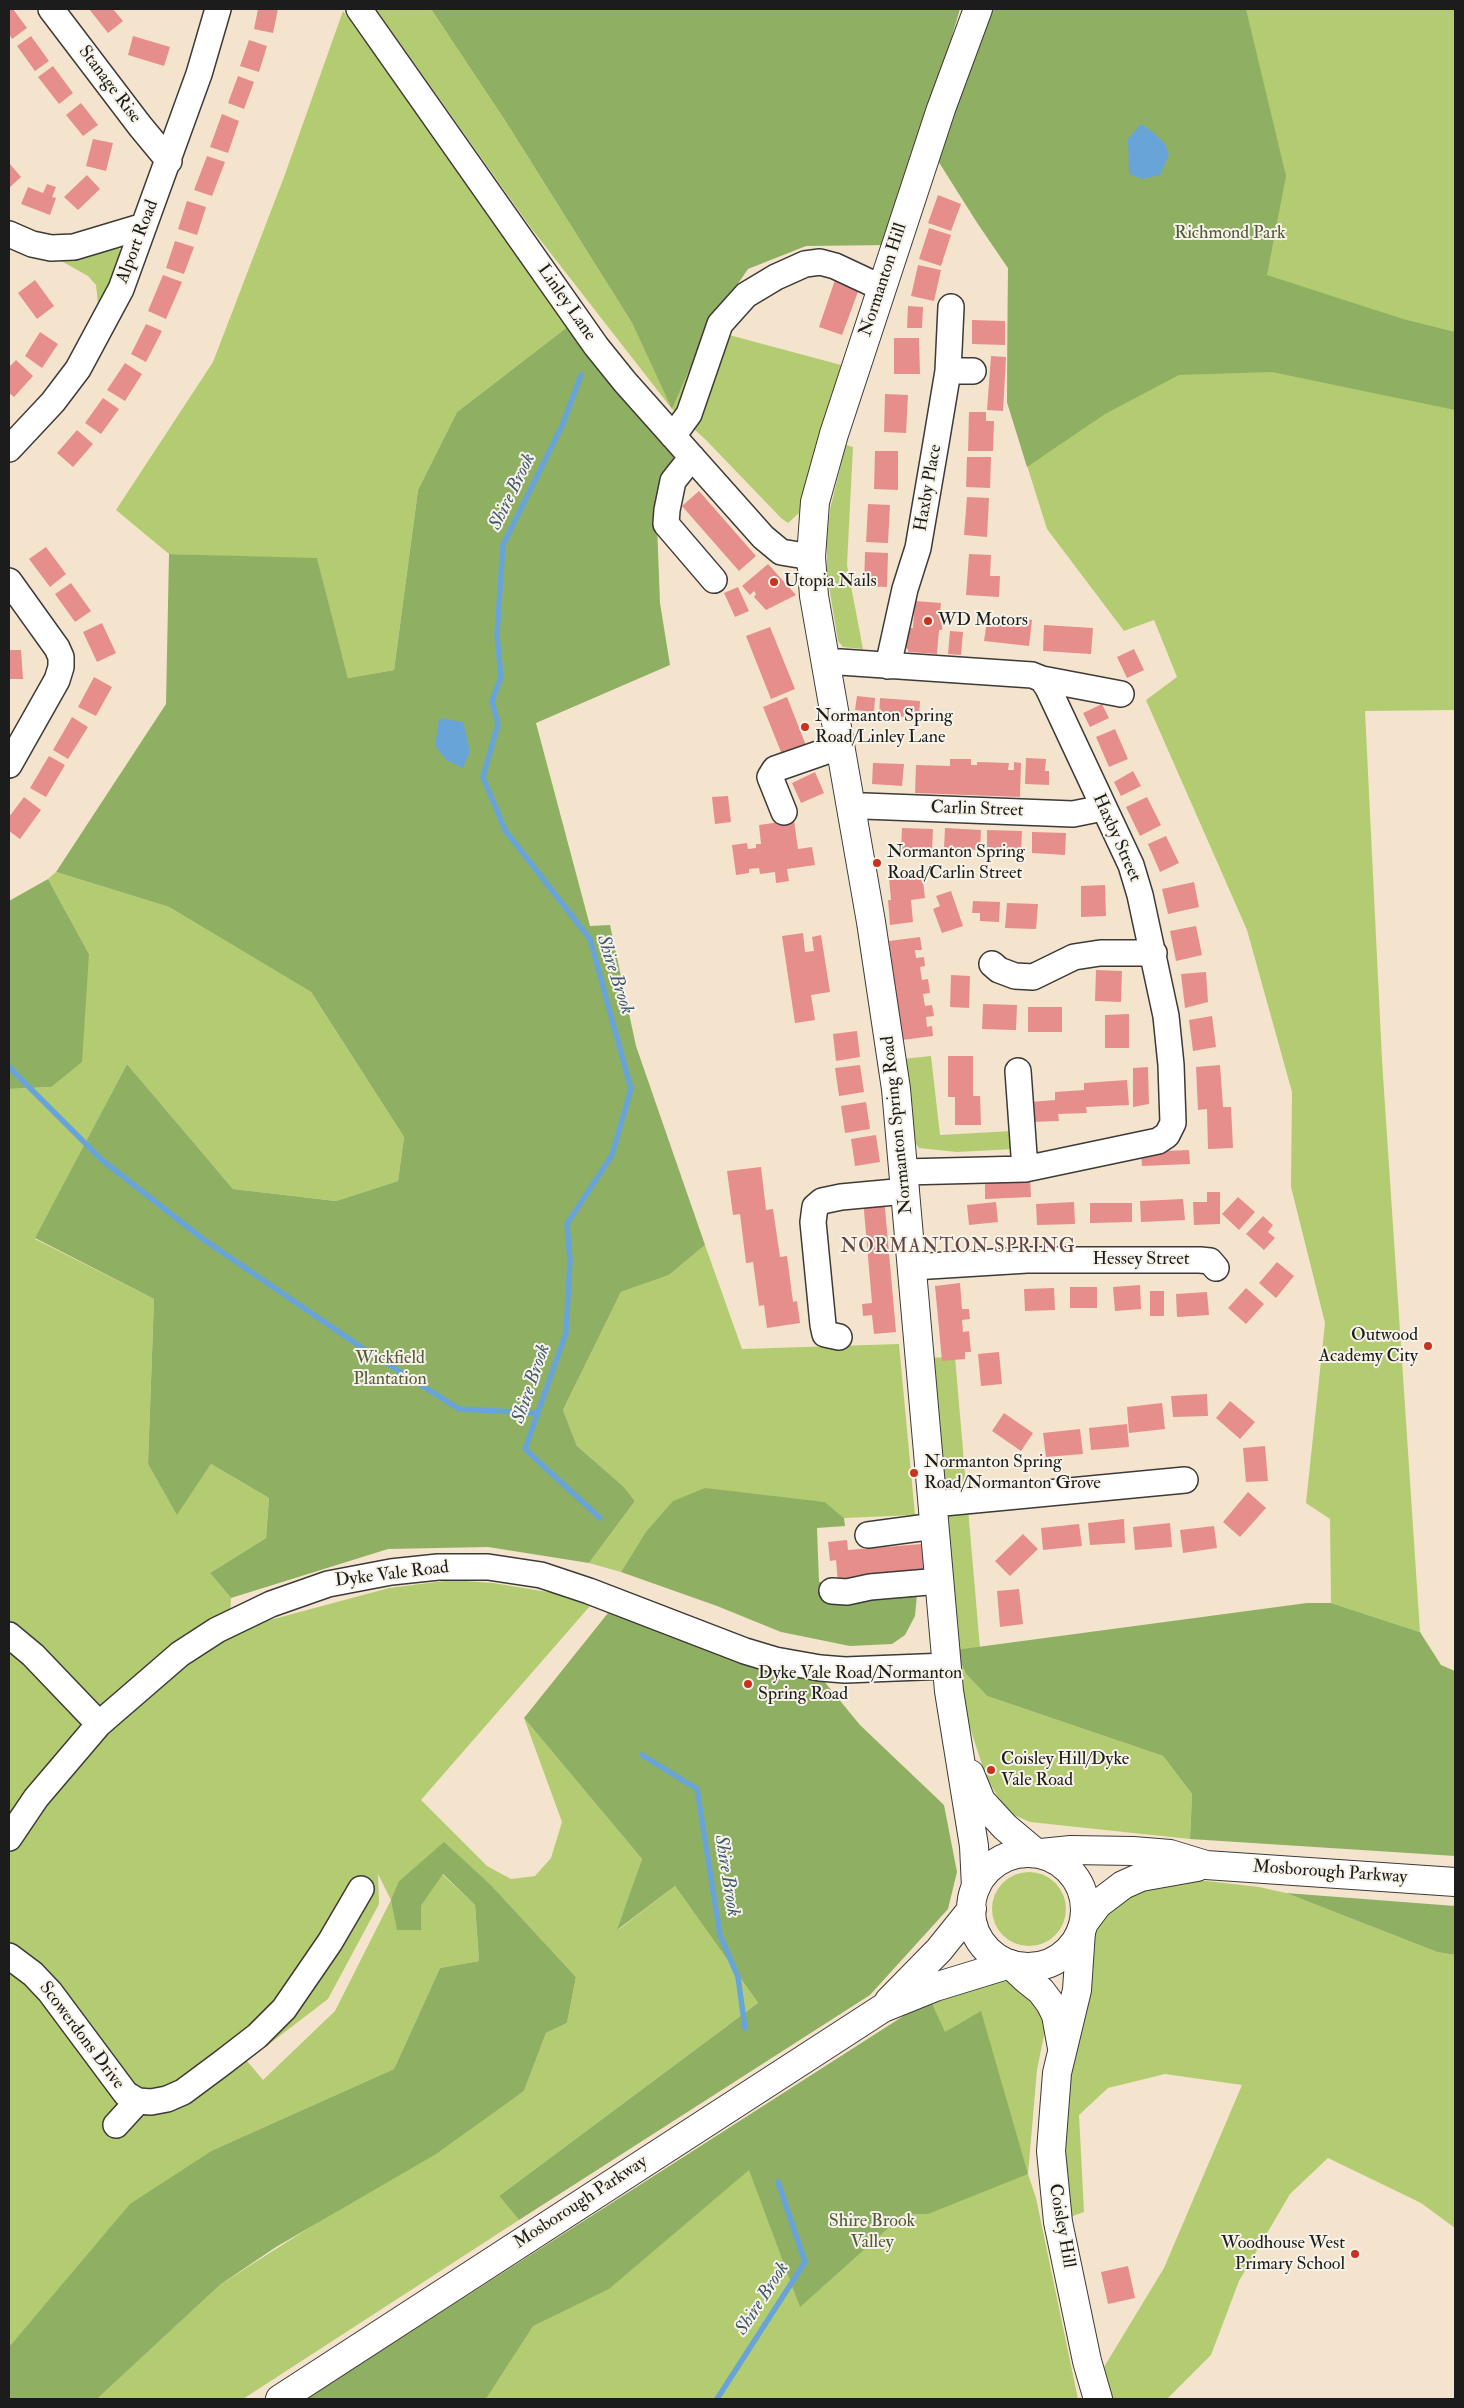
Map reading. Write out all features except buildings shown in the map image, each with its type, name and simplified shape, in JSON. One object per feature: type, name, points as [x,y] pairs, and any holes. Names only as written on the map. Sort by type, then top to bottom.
[{"type":"main road","name":"Normanton Hill","points":[[811,557],[813,520],[824,469],[847,390],[941,109],[978,9]]},
{"type":"main road","name":"Normanton Spring Road","points":[[811,557],[814,596],[884,1002],[905,1182],[951,1709],[961,1757],[974,1846],[974,1898]]},
{"type":"main road","name":"Normanton Spring Road","points":[[961,1757],[981,1801],[1006,1827],[1038,1853]]},
{"type":"main road","name":"Mosborough Parkway","points":[[1038,1853],[1071,1850],[1133,1851],[1170,1854],[1206,1865],[1455,1882]]},
{"type":"main road","points":[[1038,1853],[1059,1862],[1070,1871],[1078,1883],[1084,1901],[1082,1927],[1070,1948],[1047,1963],[1024,1966],[1010,1964],[1001,1960],[985,1946],[975,1928],[974,1898],[988,1870],[999,1861],[1017,1854],[1038,1853]]},
{"type":"main road","name":"Mosborough Parkway","points":[[1082,1927],[1098,1904],[1123,1885],[1141,1876],[1206,1865]]},
{"type":"main road","name":"Mosborough Parkway","points":[[883,2008],[939,1950],[974,1898]]},
{"type":"main road","name":"Coisley Hill","points":[[1082,1927],[1078,1990],[1062,2050],[1052,2128],[1052,2174],[1058,2222],[1083,2342],[1098,2399]]},
{"type":"main road","name":"Mosborough Parkway","points":[[280,2399],[883,2008],[935,1987],[1010,1964]]},
{"type":"main road","name":"Coisley Hill","points":[[1010,1964],[1042,1991],[1050,2003],[1056,2015],[1062,2050]]},
{"type":"street","name":"Stanage Rise","points":[[51,9],[169,161]]},
{"type":"street","name":"Alport Road","points":[[9,449],[53,402],[78,369],[122,289],[200,74],[218,9]]},
{"type":"street","name":"Linley Lane","points":[[359,9],[596,346],[763,537],[781,552],[811,557]]},
{"type":"street","points":[[9,234],[50,248],[74,247],[144,226]]},
{"type":"street","points":[[673,436],[689,414],[720,324],[746,295],[776,277],[805,264],[820,262],[835,266],[882,288]]},
{"type":"street","name":"Haxby Place","points":[[888,666],[905,589],[918,548],[948,371],[951,307]]},
{"type":"street","points":[[948,371],[973,371]]},
{"type":"street","points":[[692,457],[673,481],[666,524],[714,580]]},
{"type":"street","points":[[9,580],[57,648],[61,662],[57,680],[9,765]]},
{"type":"street","points":[[826,664],[836,662],[1032,675],[1042,680],[1121,694]]},
{"type":"street","name":"Haxby Street","points":[[838,1337],[825,1334],[823,1325],[813,1222],[815,1207],[822,1201],[905,1182],[1025,1169],[1158,1141],[1167,1134],[1173,1123],[1171,1065],[1166,1016],[1154,953],[1140,895],[1131,865],[1048,688],[1042,680]]},
{"type":"street","points":[[784,812],[770,777],[775,769],[841,746]]},
{"type":"street","name":"Carlin Street","points":[[852,808],[864,806],[1073,814],[1103,808]]},
{"type":"street","points":[[992,964],[999,970],[1015,976],[1033,977],[1074,958],[1100,953],[1154,953]]},
{"type":"street","points":[[1018,1071],[1025,1169]]},
{"type":"street","name":"Hessey Street","points":[[913,1267],[1037,1260],[1200,1260],[1210,1261],[1216,1268]]},
{"type":"street","points":[[868,1535],[934,1515],[1185,1480]]},
{"type":"street","name":"Dyke Vale Road","points":[[9,1838],[36,1798],[99,1724],[180,1654],[217,1630],[271,1604],[328,1584],[391,1572],[438,1567],[488,1567],[541,1575],[774,1660],[845,1670],[947,1666]]},
{"type":"street","points":[[832,1591],[847,1592],[870,1587],[940,1581]]},
{"type":"street","points":[[9,1635],[33,1655],[99,1724]]},
{"type":"street","name":"Scowerdons Drive","points":[[9,1956],[33,1974],[50,1992],[111,2077],[126,2094],[138,2101],[151,2102],[167,2099],[182,2092],[257,2036],[284,2009],[306,1980],[361,1889]]},
{"type":"street","points":[[116,2125],[138,2101]]},
{"type":"green space","points":[[376,9],[431,9],[506,122],[632,323],[672,408],[707,329],[841,365],[799,513],[788,523],[706,440],[672,409],[531,228]]},
{"type":"green space","points":[[431,9],[960,9],[890,245],[806,246],[748,269],[707,329],[672,409],[632,323],[506,122]]},
{"type":"green space","name":"Richmond Park","points":[[982,9],[1455,9],[1455,710],[1365,711],[1382,1060],[1420,1632],[1331,1603],[1330,1519],[1306,1503],[1325,1323],[1291,1187],[1292,1092],[1247,930],[1146,700],[1177,677],[1154,620],[1124,631],[1047,529],[1007,402],[1008,268],[935,156]]},
{"type":"green space","points":[[982,9],[1246,9],[1286,176],[1267,275],[1403,319],[1455,332],[1455,410],[1272,372],[1179,375],[1105,414],[1027,467],[1007,402],[1008,268],[935,156]]},
{"type":"green space","points":[[343,11],[570,325],[457,412],[418,490],[394,670],[348,678],[317,559],[169,554],[116,510],[213,362],[284,177]]},
{"type":"green space","points":[[117,246],[121,251],[121,263],[99,314],[96,285],[88,276],[56,258]]},
{"type":"green space","name":"Wickfield Plantation","points":[[570,325],[676,447],[657,524],[660,603],[670,665],[536,723],[590,926],[610,925],[636,1046],[705,1245],[669,1275],[621,1292],[563,1410],[577,1446],[623,1486],[635,1501],[589,1563],[488,1547],[388,1549],[231,1598],[210,1573],[266,1538],[269,1498],[211,1464],[177,1515],[148,1464],[154,1299],[35,1238],[127,1064],[233,1189],[336,1201],[398,1181],[404,1137],[311,992],[169,907],[56,872],[166,704],[169,554],[317,558],[348,678],[394,670],[418,490],[457,412]]},
{"type":"green space","points":[[846,445],[853,447],[847,565],[863,649],[843,647],[838,641],[827,574],[827,539],[830,509]]},
{"type":"green space","points":[[56,872],[169,907],[311,992],[404,1137],[398,1181],[336,1201],[233,1189],[127,1064],[35,1239],[154,1299],[148,1464],[177,1514],[211,1464],[269,1498],[266,1538],[210,1573],[231,1598],[229,1631],[389,1588],[452,1580],[493,1583],[554,1593],[590,1606],[421,1800],[487,1866],[511,1879],[535,1876],[551,1858],[562,1822],[524,1718],[642,1859],[618,1930],[675,1886],[758,2003],[499,2196],[519,2220],[243,2399],[97,2399],[221,2284],[524,2091],[546,2033],[567,2023],[576,1977],[491,1885],[444,1843],[399,1881],[420,1930],[421,1906],[442,1874],[475,1905],[479,1961],[440,1968],[394,2069],[213,2150],[9,2386],[9,1089],[51,1087],[89,954],[48,879]],"holes":[[[378,1874],[391,1900],[335,2011],[263,2080],[247,2061],[328,1999],[379,1904]]]},
{"type":"green space","points":[[48,879],[89,954],[82,1062],[51,1087],[9,1089],[9,901]]},
{"type":"green space","points":[[931,1056],[940,1135],[1012,1131],[1014,1149],[957,1152],[919,1148],[912,1138],[903,1059]]},
{"type":"green space","points":[[705,1245],[742,1349],[899,1344],[915,1515],[844,1518],[825,1502],[765,1497],[645,1533],[621,1572],[589,1563],[635,1501],[623,1486],[577,1446],[563,1410],[621,1292],[669,1275]]},
{"type":"green space","points":[[955,1357],[980,1648],[955,1651],[925,1358]]},
{"type":"green space","points":[[705,1488],[825,1502],[844,1518],[845,1526],[817,1528],[819,1582],[919,1573],[915,1616],[905,1635],[892,1644],[850,1646],[781,1632],[717,1606],[621,1572],[645,1533],[673,1501]]},
{"type":"green space","points":[[1307,1603],[1331,1603],[1420,1632],[1441,1665],[1455,1671],[1455,1856],[1190,1839],[1192,1794],[1163,1756],[987,1696],[966,1674],[955,1650]]},
{"type":"green space","points":[[608,1613],[757,1667],[823,1680],[860,1725],[944,1805],[957,1872],[948,1909],[870,1995],[519,2220],[499,2196],[758,2003],[675,1886],[617,1930],[642,1859],[524,1718]]},
{"type":"green space","points":[[955,1651],[966,1674],[987,1696],[1163,1756],[1192,1794],[1190,1839],[1030,1822],[1007,1812],[986,1777],[964,1709]]},
{"type":"green space","points":[[444,1842],[491,1885],[576,1977],[567,2023],[546,2033],[524,2091],[436,2154],[276,2247],[221,2284],[97,2399],[9,2399],[10,2346],[130,2204],[213,2150],[394,2069],[440,1968],[479,1961],[475,1905],[443,1874],[421,1906],[421,1930],[397,1930],[391,1900],[399,1881]]},
{"type":"green space","points":[[1029,1872],[1050,1878],[1060,1888],[1066,1909],[1060,1930],[1050,1940],[1029,1946],[1008,1940],[998,1930],[992,1909],[998,1888],[1008,1878]]},
{"type":"green space","points":[[1189,1879],[1259,1887],[1286,1893],[1437,1952],[1455,1955],[1455,2228],[1421,2203],[1328,2158],[1290,2194],[1239,2281],[1211,2355],[1167,2399],[1112,2399],[1104,2367],[1164,2268],[1242,2085],[1165,2074],[1108,2088],[1079,2115],[1084,2212],[1070,2217],[1056,2140],[1090,1941],[1104,1909],[1129,1891]]},
{"type":"green space","points":[[1286,1893],[1455,1906],[1455,1955],[1437,1952]]},
{"type":"green space","name":"Shire Brook Valley","points":[[1005,1977],[1023,1984],[1043,2016],[1045,2030],[1037,2070],[1028,2174],[1036,2198],[1078,2399],[306,2399],[902,2017],[928,1995]]},
{"type":"green space","points":[[928,1995],[945,2032],[981,2011],[1028,2174],[928,2214],[904,2214],[800,2307],[749,2170],[609,2289],[533,2326],[487,2397],[482,2399],[306,2399],[902,2017]]},
{"type":"water","points":[[1141,124],[1165,144],[1169,155],[1160,175],[1142,179],[1129,174],[1128,139]]},
{"type":"water","points":[[439,718],[463,722],[470,751],[463,768],[446,760],[435,746]]},
{"type":"waterway","name":"Shire Brook","points":[[581,375],[562,426],[503,545],[497,635],[501,677],[492,701],[498,724],[483,777],[505,830],[590,939],[631,1089],[612,1155],[567,1224],[570,1261],[566,1333],[525,1449],[600,1518]]},
{"type":"waterway","points":[[9,1067],[102,1160],[203,1239],[361,1347],[459,1409],[538,1413]]},
{"type":"waterway","name":"Shire Brook","points":[[642,1755],[697,1789],[720,1935],[738,1977],[745,2028]]},
{"type":"waterway","name":"Shire Brook","points":[[717,2399],[805,2262],[778,2182]]},
{"type":"place","name":"Utopia Nails","points":[[774,582]]},
{"type":"place","name":"WD Motors","points":[[928,621]]},
{"type":"place","name":"Normanton Spring Road/Linley Lane","points":[[805,727]]},
{"type":"place","name":"Normanton Spring Road/Carlin Street","points":[[877,863]]},
{"type":"place","name":"Outwood Academy City","points":[[1428,1346]]},
{"type":"place","name":"Normanton Spring Road/Normanton Grove","points":[[914,1473]]},
{"type":"place","name":"Dyke Vale Road/Normanton Spring Road","points":[[748,1684]]},
{"type":"place","name":"Coisley Hill/Dyke Vale Road","points":[[991,1770]]},
{"type":"place","name":"Woodhouse West Primary School","points":[[1355,2254]]},
{"type":"district","name":"NORMANTON SPRING","points":[[958,1248]]}]
